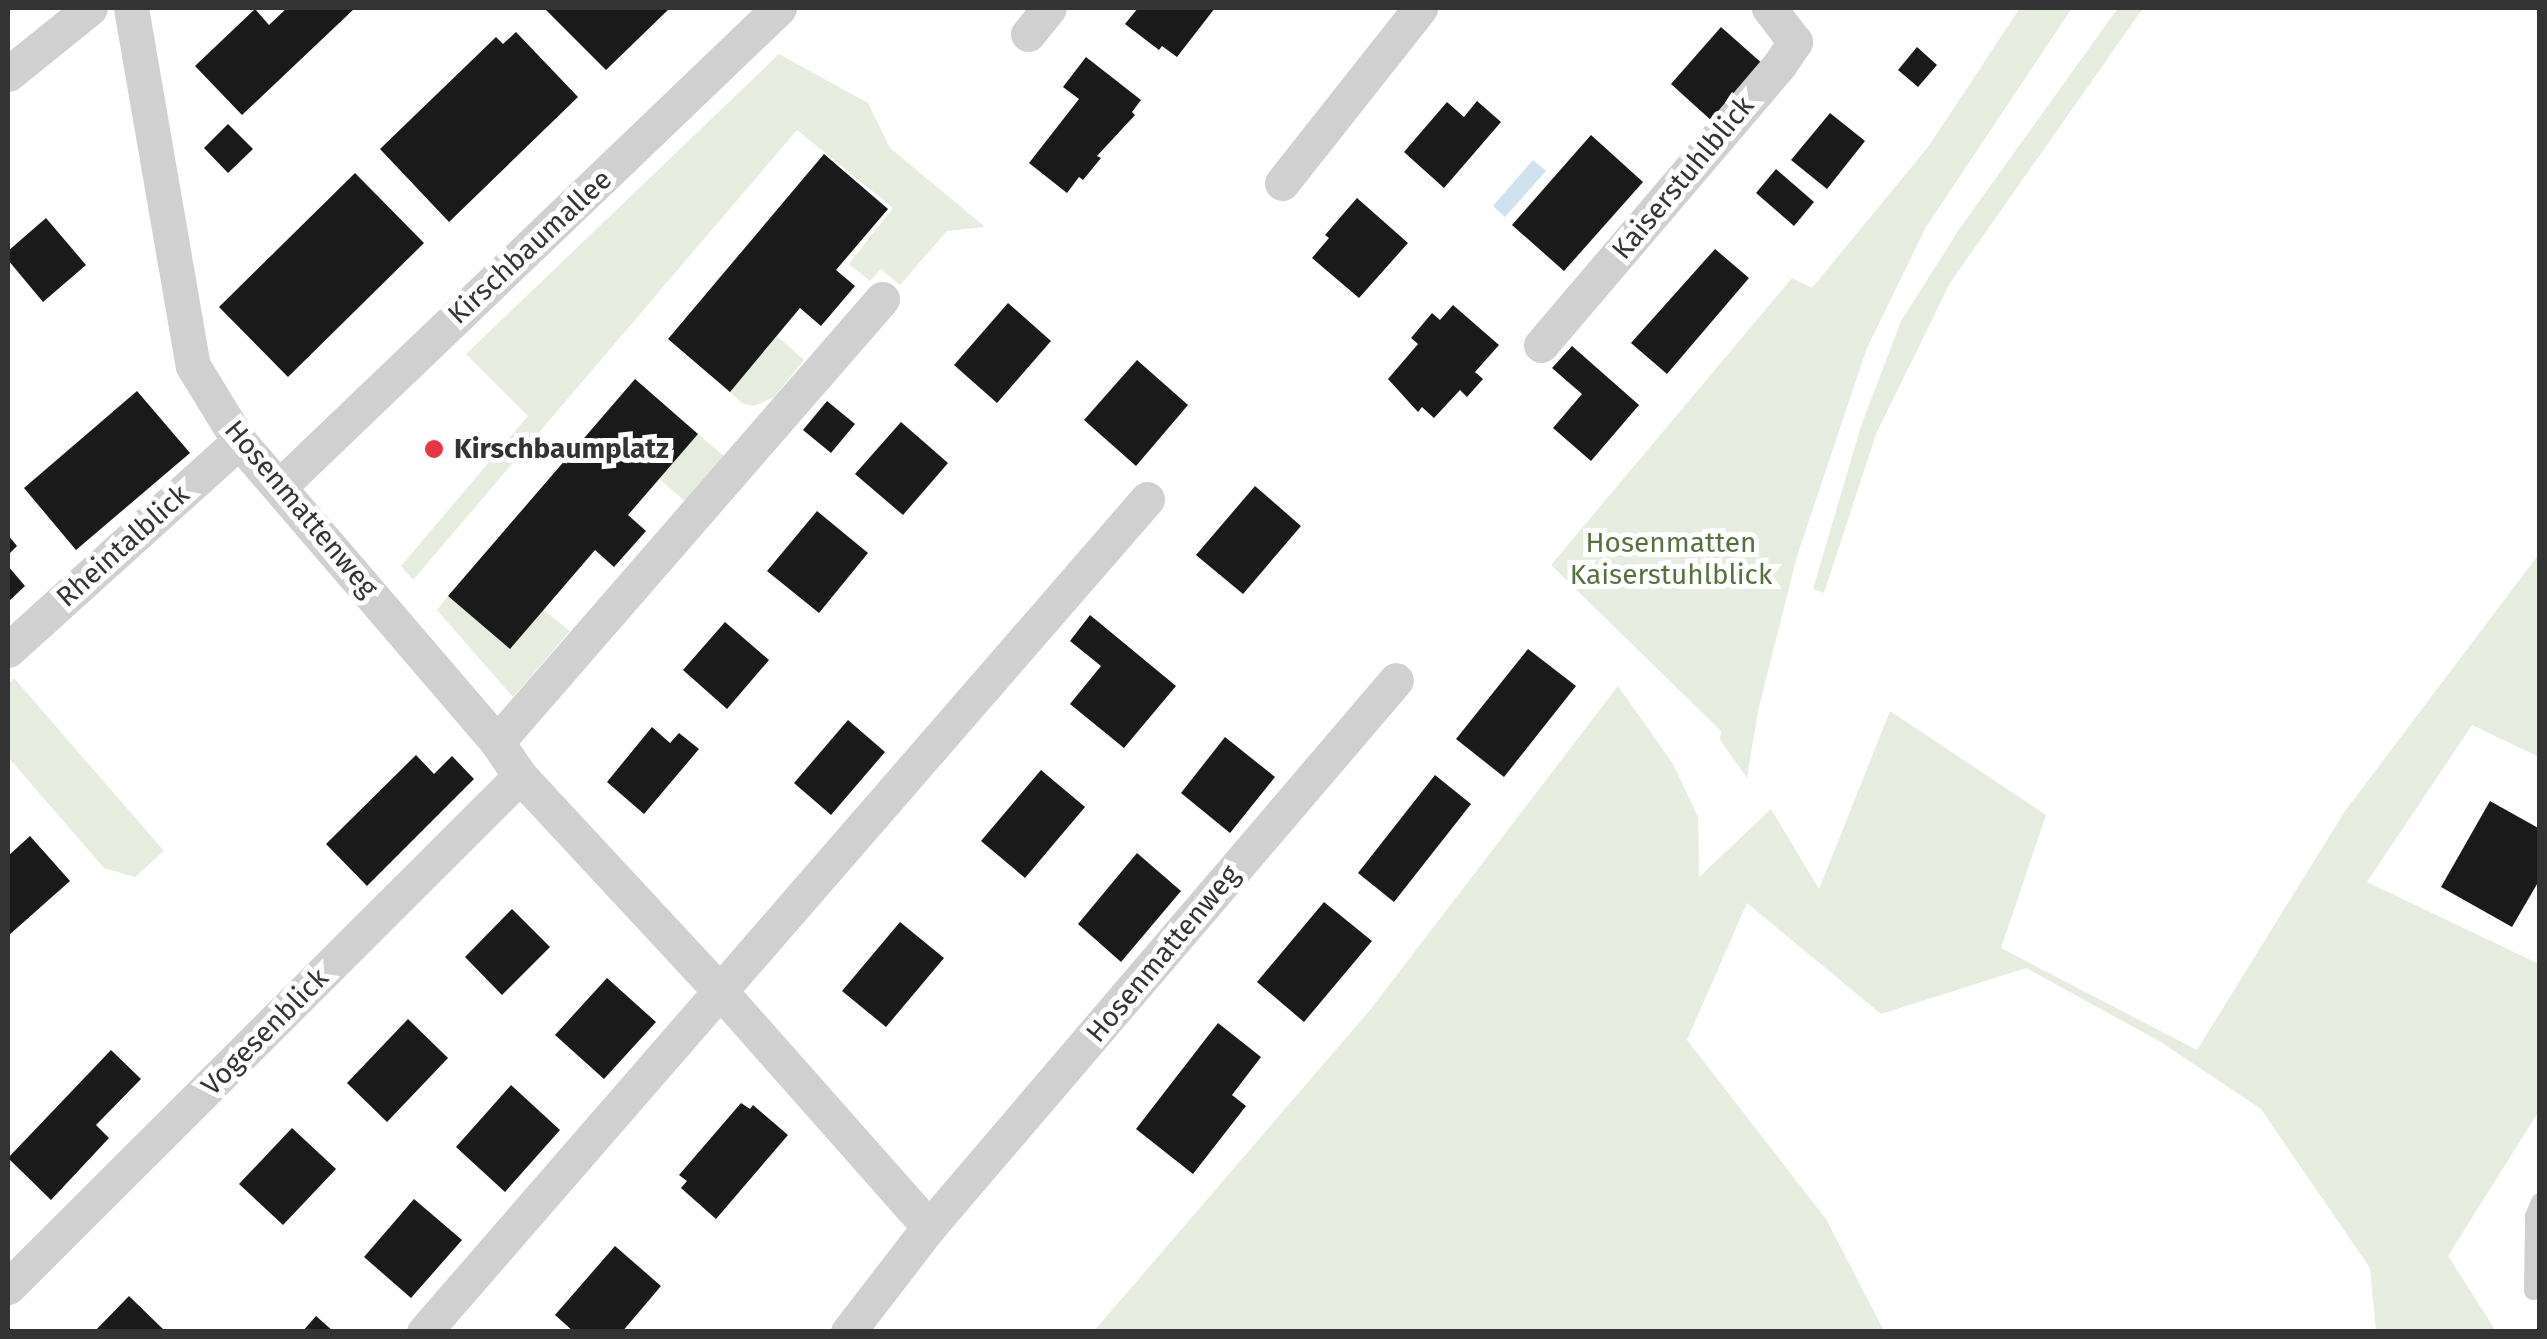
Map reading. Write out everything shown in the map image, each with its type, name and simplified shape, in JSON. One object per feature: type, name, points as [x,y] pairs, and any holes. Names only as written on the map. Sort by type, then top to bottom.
[{"type":"street","points":[[8,74],[90,8]]},
{"type":"street","name":"Hosenmattenweg","points":[[131,8],[192,366],[239,441],[497,742],[520,776],[721,992],[929,1227]]},
{"type":"street","name":"Kirschbaumallee","points":[[280,486],[779,8]]},
{"type":"street","points":[[1282,183],[1420,8]]},
{"type":"street","name":"Kaiserstuhlblick","points":[[1540,345],[1780,64],[1794,42],[1783,21],[1768,8]]},
{"type":"street","points":[[497,742],[882,299]]},
{"type":"street","name":"Rheintalblick","points":[[8,650],[239,441]]},
{"type":"street","points":[[424,1332],[1146,499]]},
{"type":"street","name":"Hosenmattenweg","points":[[848,1332],[929,1227],[1396,680]]},
{"type":"street","name":"Vogesenblick","points":[[8,1286],[520,776]]},
{"type":"lane","points":[[2533,1290],[2534,1216],[2540,1202]]},
{"type":"green space","name":"Hosenmatten Kaiserstuhlblick","points":[[2020,8],[2072,8],[1926,227],[1867,348],[1797,556],[1758,711],[1747,778],[1720,740],[1721,731],[1551,565],[1792,278],[1812,288],[1928,147]]},
{"type":"green space","points":[[2118,8],[2143,8],[1950,283],[1876,434],[1824,593],[1813,589],[1861,426],[1901,321],[1960,228]]},
{"type":"green space","points":[[779,54],[868,103],[890,148],[985,227],[947,231],[900,285],[881,269],[870,281],[849,264],[893,208],[797,130],[413,580],[401,566],[528,416],[466,354]]},
{"type":"green space","points":[[777,336],[804,360],[774,397],[754,406],[742,403],[730,392]]},
{"type":"green space","points":[[698,434],[724,456],[685,501],[659,479]]},
{"type":"green space","points":[[2539,554],[2539,757],[2472,725],[2367,882],[2539,964],[2539,1111],[2448,1256],[2496,1331],[2376,1331],[2370,1268],[2261,1109],[2159,1041],[2026,968],[1881,1014],[1747,903],[1687,1040],[1826,1219],[1884,1331],[1094,1331],[1370,1010],[1618,686],[1673,764],[1698,817],[1699,877],[1771,809],[1819,889],[1890,711],[2046,815],[2001,948],[2197,1050],[2345,811]]},
{"type":"green space","points":[[448,596],[510,649],[543,610],[570,631],[513,697],[437,610]]},
{"type":"green space","points":[[14,678],[164,851],[135,877],[104,868],[8,757],[8,684]]},
{"type":"water","points":[[1533,160],[1546,171],[1505,217],[1493,206]]},
{"type":"building","points":[[287,8],[355,8],[242,115],[195,66],[255,9],[269,25]]},
{"type":"building","points":[[544,8],[670,8],[606,70]]},
{"type":"building","points":[[1138,8],[1215,8],[1177,57],[1162,46],[1159,50],[1125,24]]},
{"type":"building","points":[[1721,27],[1764,65],[1713,122],[1671,84]]},
{"type":"building","points":[[516,32],[578,97],[449,222],[380,149],[496,37],[503,44]]},
{"type":"building","points":[[1917,47],[1937,65],[1918,87],[1898,70]]},
{"type":"building","points":[[1086,57],[1141,100],[1132,112],[1135,115],[1097,156],[1101,158],[1067,193],[1029,163],[1079,99],[1063,87]]},
{"type":"building","points":[[1477,101],[1501,122],[1444,188],[1404,152],[1447,102],[1464,117]]},
{"type":"building","points":[[1830,113],[1865,141],[1827,189],[1791,160]]},
{"type":"building","points":[[228,124],[253,149],[228,173],[204,148]]},
{"type":"building","points":[[1591,135],[1643,182],[1564,271],[1512,225]]},
{"type":"building","points":[[824,154],[888,209],[836,270],[855,286],[821,326],[800,308],[730,392],[668,339]]},
{"type":"building","points":[[1776,169],[1814,202],[1794,226],[1756,193]]},
{"type":"building","points":[[355,173],[424,243],[288,377],[219,307]]},
{"type":"building","points":[[1357,198],[1408,243],[1359,298],[1312,258],[1329,238],[1325,235]]},
{"type":"building","points":[[46,218],[86,265],[43,302],[8,260],[8,251]]},
{"type":"building","points":[[1715,249],[1749,278],[1667,374],[1631,343]]},
{"type":"building","points":[[1008,303],[1051,341],[997,403],[954,365]]},
{"type":"building","points":[[1453,305],[1499,345],[1475,372],[1483,379],[1467,397],[1460,390],[1434,418],[1422,407],[1418,412],[1388,379],[1418,344],[1411,338],[1432,313],[1440,320]]},
{"type":"building","points":[[1572,346],[1639,405],[1591,461],[1553,428],[1582,394],[1552,368]]},
{"type":"building","points":[[1137,360],[1188,405],[1136,466],[1084,420]]},
{"type":"building","points":[[635,379],[698,434],[628,515],[646,531],[614,567],[595,550],[510,649],[448,596]]},
{"type":"building","points":[[137,391],[190,453],[76,550],[24,488]]},
{"type":"building","points":[[827,401],[855,424],[831,453],[803,430]]},
{"type":"building","points":[[901,422],[948,463],[903,515],[855,474]]},
{"type":"building","points":[[1255,486],[1301,526],[1243,594],[1196,555]]},
{"type":"building","points":[[817,511],[868,553],[819,613],[767,571]]},
{"type":"building","points":[[8,535],[17,546],[8,555]]},
{"type":"building","points":[[8,566],[25,586],[8,602]]},
{"type":"building","points":[[1090,615],[1176,686],[1124,748],[1070,704],[1101,666],[1070,641]]},
{"type":"building","points":[[725,622],[769,660],[727,709],[683,670]]},
{"type":"building","points":[[1528,649],[1576,686],[1504,777],[1456,739]]},
{"type":"building","points":[[848,720],[885,752],[831,815],[794,783]]},
{"type":"building","points":[[652,727],[670,743],[679,733],[699,749],[644,814],[607,782]]},
{"type":"building","points":[[1225,737],[1275,777],[1230,833],[1181,793]]},
{"type":"building","points":[[416,755],[434,774],[452,756],[474,779],[367,886],[326,844]]},
{"type":"building","points":[[1041,770],[1085,807],[1025,878],[981,841]]},
{"type":"building","points":[[1435,775],[1471,804],[1394,902],[1358,873]]},
{"type":"building","points":[[2490,801],[2540,829],[2540,879],[2512,927],[2441,887]]},
{"type":"building","points":[[30,836],[70,881],[8,936],[8,856]]},
{"type":"building","points":[[1137,853],[1181,891],[1121,962],[1078,924]]},
{"type":"building","points":[[1324,902],[1372,941],[1304,1022],[1257,982]]},
{"type":"building","points":[[512,909],[550,947],[502,995],[465,957]]},
{"type":"building","points":[[900,922],[944,958],[886,1027],[842,991]]},
{"type":"building","points":[[607,978],[656,1022],[604,1079],[555,1035]]},
{"type":"building","points":[[408,1019],[448,1058],[387,1122],[347,1083]]},
{"type":"building","points":[[1218,1023],[1261,1057],[1232,1095],[1246,1106],[1193,1174],[1136,1129]]},
{"type":"building","points":[[111,1050],[141,1079],[96,1125],[109,1138],[51,1200],[8,1158]]},
{"type":"building","points":[[511,1085],[560,1130],[505,1192],[456,1147]]},
{"type":"building","points":[[741,1103],[750,1109],[753,1105],[788,1135],[716,1219],[681,1188],[687,1181],[679,1175]]},
{"type":"building","points":[[292,1128],[336,1169],[283,1225],[239,1184]]},
{"type":"building","points":[[414,1199],[462,1240],[411,1298],[364,1257]]},
{"type":"building","points":[[615,1246],[661,1286],[622,1332],[574,1332],[555,1315]]},
{"type":"building","points":[[129,1296],[166,1332],[94,1332]]},
{"type":"building","points":[[316,1316],[334,1332],[302,1332]]},
{"type":"place","name":"Kirschbaumplatz","points":[[434,449]]}]
